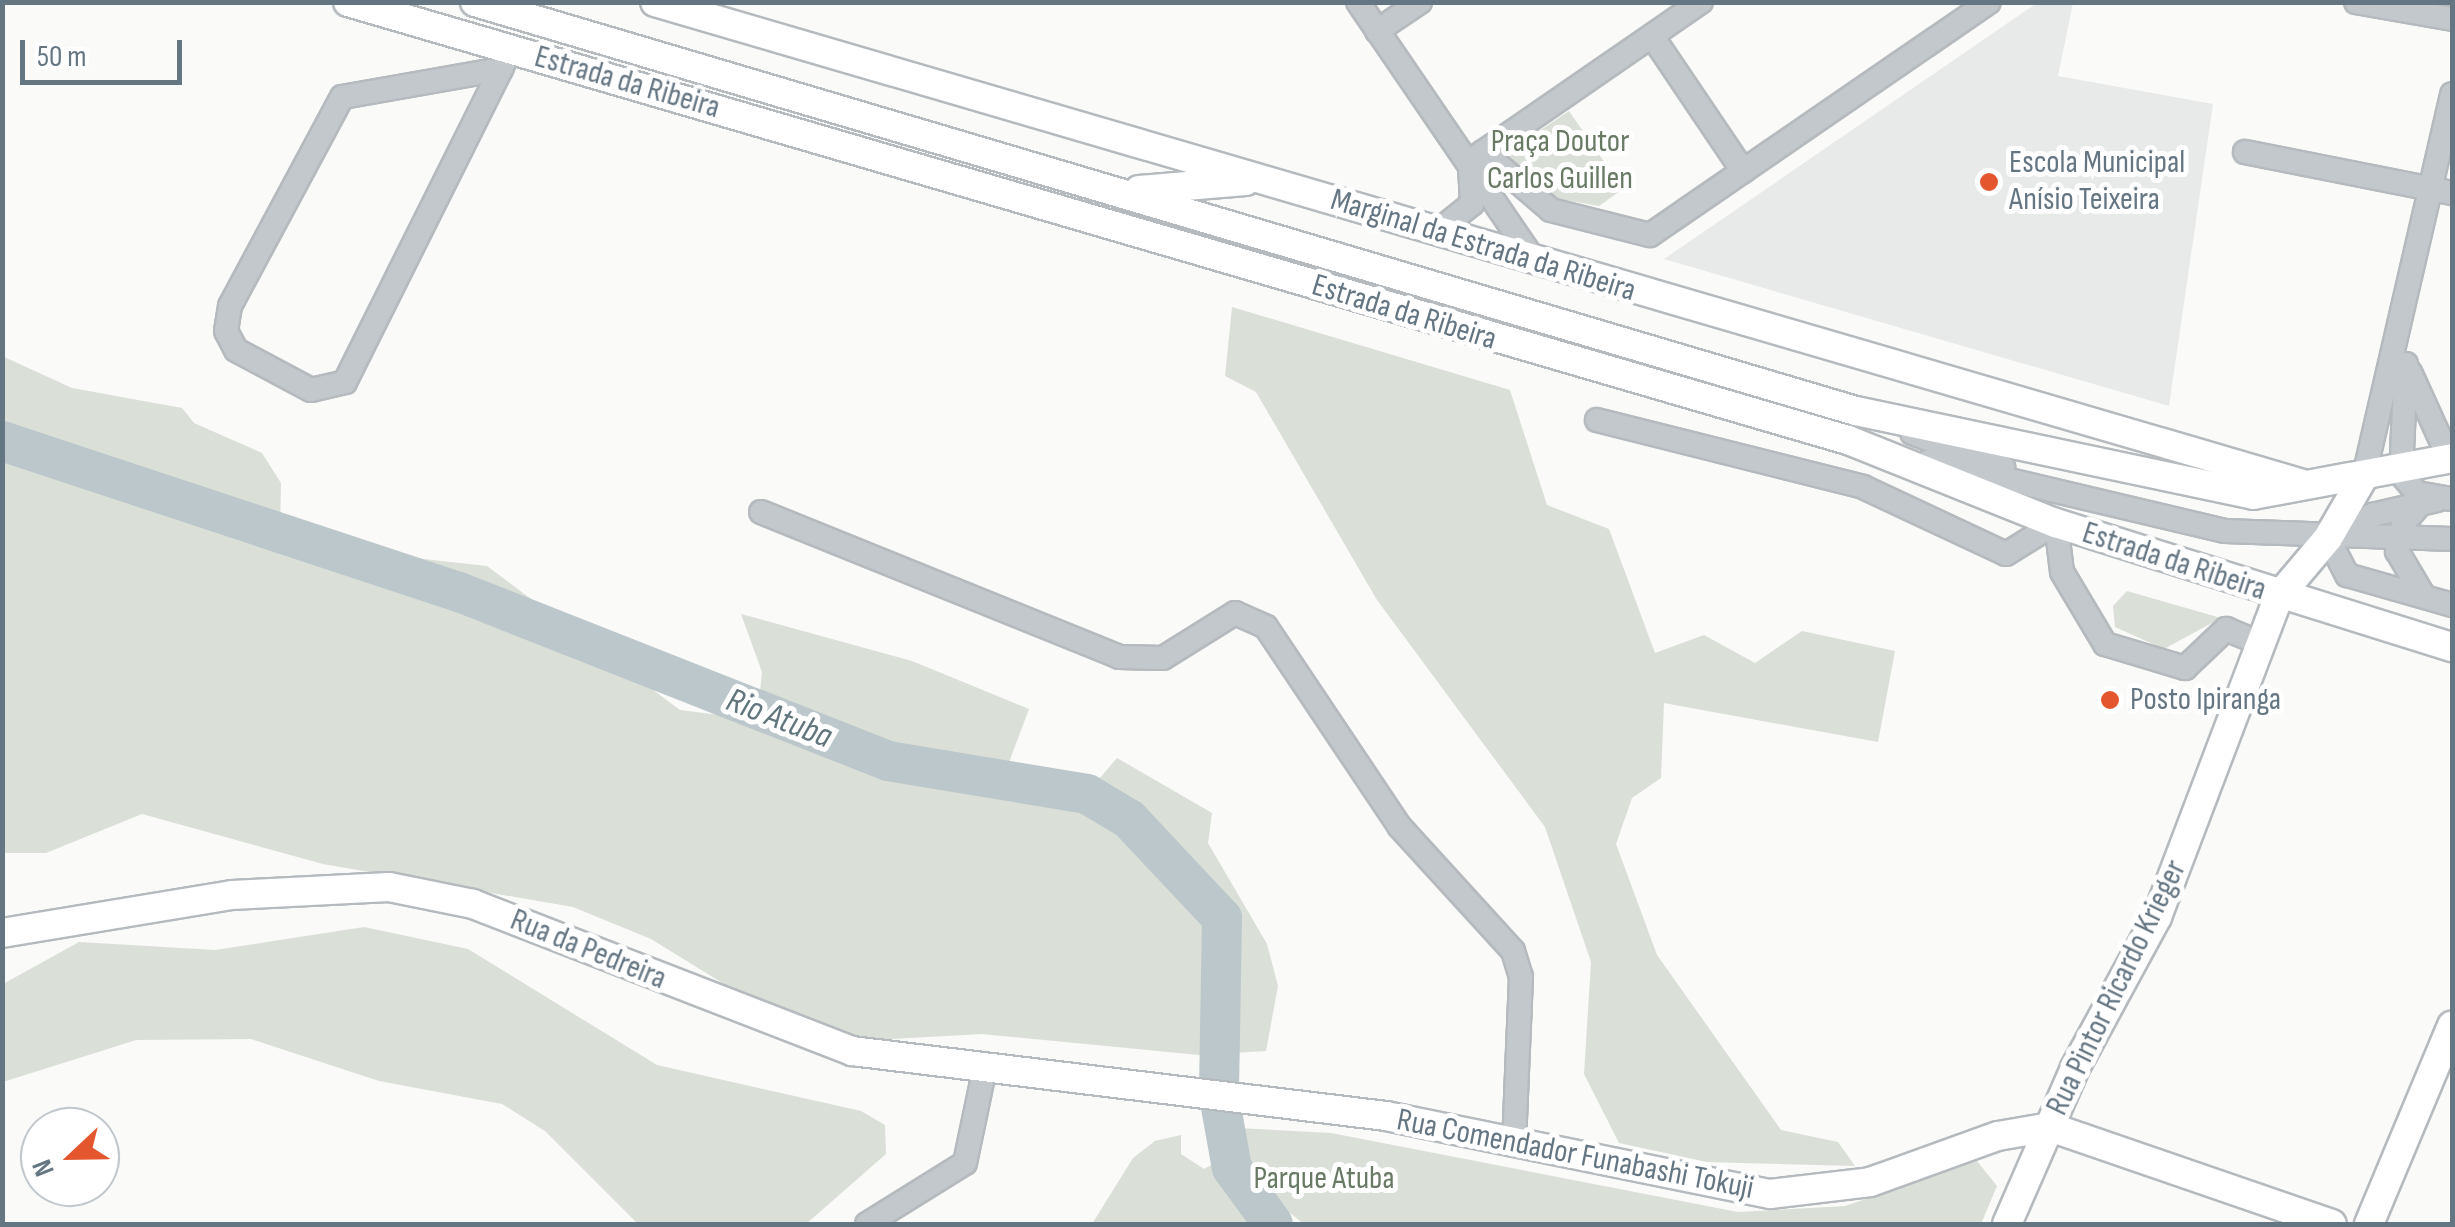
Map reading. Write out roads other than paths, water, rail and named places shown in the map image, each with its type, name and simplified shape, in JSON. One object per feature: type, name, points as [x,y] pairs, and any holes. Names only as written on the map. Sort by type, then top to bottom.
[{"type":"main road","name":"Estrada da Ribeira","points":[[348,2],[506,59],[1848,440],[2056,524],[2452,648]]},
{"type":"main road","name":"Estrada da Ribeira","points":[[475,2],[1856,411],[2197,488],[2253,495],[2451,458]]},
{"type":"main road","name":"Marginal da Estrada da Ribeira","points":[[655,2],[2310,486]]},
{"type":"main road","points":[[1123,191],[1262,180]]},
{"type":"main road","name":"Rua Pintor Ricardo Krieger","points":[[2006,1224],[2050,1128],[2158,917],[2278,596],[2328,538],[2364,476]]},
{"type":"main road","name":"Rua da Pedreira","points":[[2,933],[268,890],[390,887],[473,904],[792,1035],[984,1072],[1166,1094]]},
{"type":"main road","points":[[2369,1224],[2452,1026]]},
{"type":"main road","name":"Rua Comendador Funabashi Tokuji","points":[[1166,1094],[1270,1102],[1770,1194],[1870,1182],[1998,1136],[2050,1128]]},
{"type":"main road","points":[[2050,1128],[2332,1224]]},
{"type":"street","points":[[1358,2],[1475,158],[1533,258]]},
{"type":"street","points":[[1377,31],[1420,2]]},
{"type":"street","points":[[1475,158],[1701,2]]},
{"type":"street","points":[[1475,158],[1552,210],[1650,235],[1989,2]]},
{"type":"street","points":[[2356,2],[2452,19]]},
{"type":"street","points":[[1652,36],[1743,171]]},
{"type":"street","points":[[506,59],[345,382],[311,390],[236,350],[226,331],[230,306],[342,97],[506,59]]},
{"type":"street","points":[[2364,476],[2443,191],[2452,94]]},
{"type":"street","points":[[2245,152],[2443,191]]},
{"type":"street","points":[[1438,232],[1472,204],[1475,158]]},
{"type":"street","points":[[2408,314],[2399,469],[2417,492],[2452,500]]},
{"type":"street","points":[[2407,351],[2420,409],[2451,458]]},
{"type":"street","points":[[1856,411],[2105,506]]},
{"type":"street","points":[[1597,420],[1863,488],[2006,554],[2056,524],[2062,572],[2105,644],[2185,668],[2226,628],[2262,644]]},
{"type":"street","points":[[1848,440],[2105,506],[2224,531],[2397,541],[2452,539]]},
{"type":"street","points":[[2328,538],[2422,502],[2452,500]]},
{"type":"street","points":[[2422,502],[2397,541],[2406,578],[2447,599]]},
{"type":"street","points":[[760,512],[1119,657],[1163,658],[1235,613],[1266,627],[1399,826],[1513,950],[1520,977],[1514,1145]]},
{"type":"street","points":[[2328,538],[2348,575],[2447,599]]},
{"type":"street","points":[[2397,541],[2452,557]]},
{"type":"street","points":[[867,1224],[965,1163],[984,1072]]},
{"type":"waterway","name":"Rio Atuba","points":[[2,441],[459,592],[888,761],[1087,794],[1129,819],[1222,918],[1219,1096],[1232,1168],[1273,1224]]},
{"type":"place","name":"Escola Municipal Anísio Teixeira","points":[[1989,182]]},
{"type":"place","name":"Posto Ipiranga","points":[[2110,700]]},
{"type":"park label","name":"Praça Doutor Carlos Guillen","points":[[1560,162]]},
{"type":"park label","name":"Parque Atuba","points":[[1324,1179]]}]
